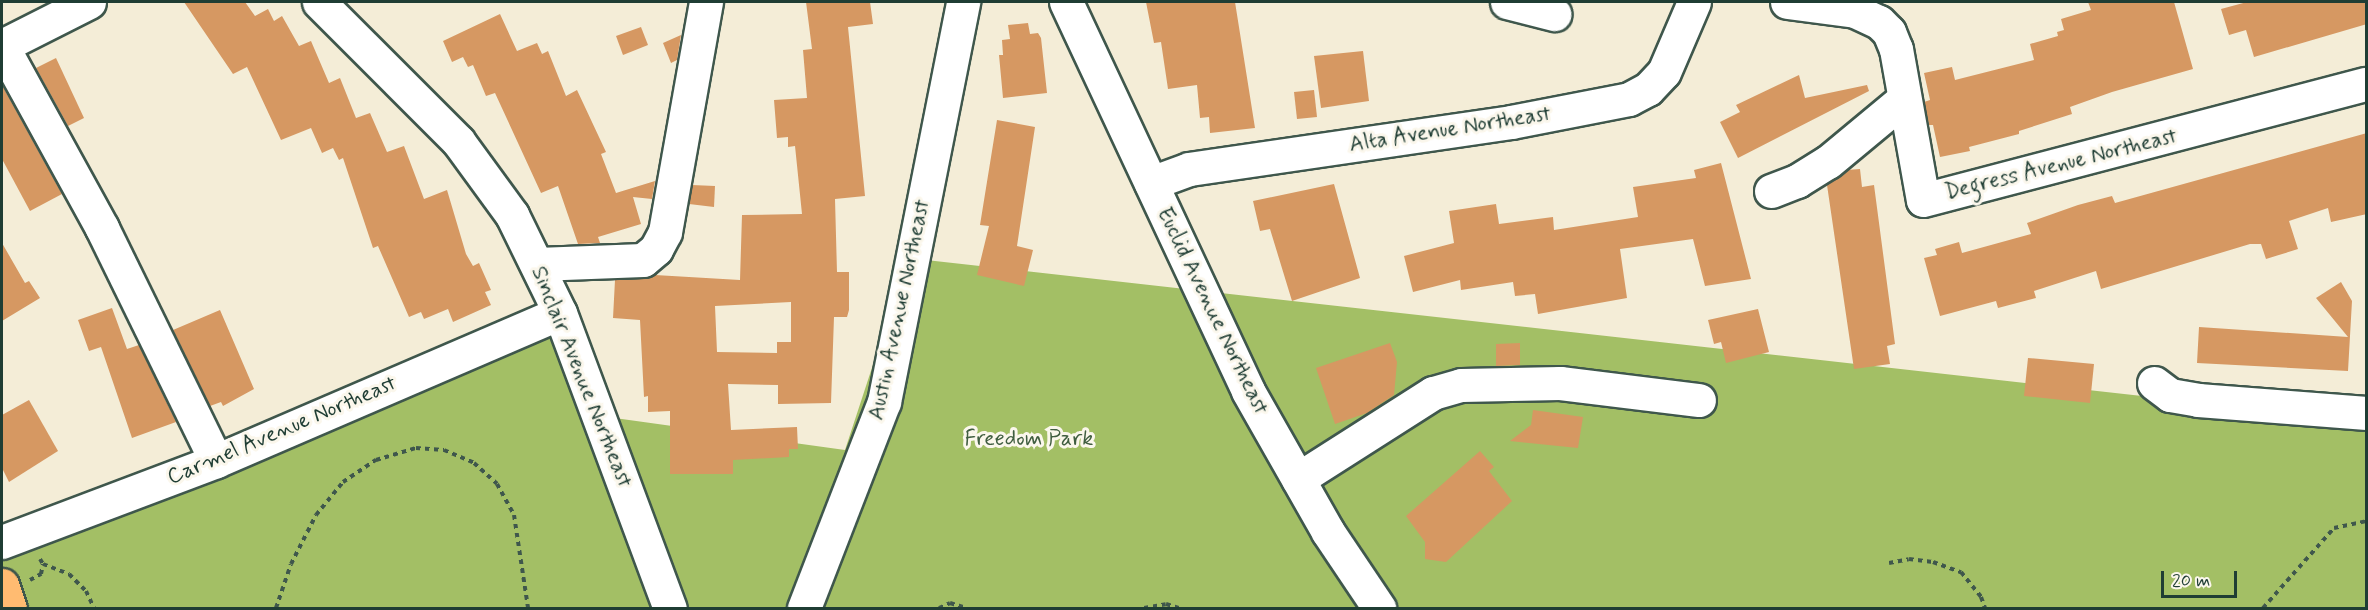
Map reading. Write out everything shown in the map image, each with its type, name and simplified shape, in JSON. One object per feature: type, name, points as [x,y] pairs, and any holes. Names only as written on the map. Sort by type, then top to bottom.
[{"type":"main road","points":[[10,609],[12,581]]},
{"type":"street","points":[[88,2],[2,46],[102,228],[216,461]]},
{"type":"street","name":"Sinclair Avenue Northeast","points":[[319,2],[458,141],[512,215],[560,313],[670,609]]},
{"type":"street","points":[[537,264],[643,260],[656,249],[665,232],[706,2]]},
{"type":"street","name":"Austin Avenue Northeast","points":[[804,609],[884,402],[963,2]]},
{"type":"street","name":"Euclid Avenue Northeast","points":[[1066,2],[1248,391],[1298,479],[1379,609]]},
{"type":"street","points":[[1507,2],[1554,14]]},
{"type":"street","name":"Alta Avenue Northeast","points":[[1151,183],[1189,169],[1510,122],[1629,99],[1648,89],[1664,72],[1694,2]]},
{"type":"street","name":"Degress Avenue Northeast","points":[[1787,2],[1856,11],[1879,22],[1896,49],[1923,200],[2367,84]]},
{"type":"street","points":[[1771,191],[1797,181],[1828,162],[1904,99]]},
{"type":"street","name":"Carmel Avenue Northeast","points":[[2,542],[216,461],[560,313]]},
{"type":"street","points":[[1298,479],[1433,393],[1461,385],[1560,383],[1699,400]]},
{"type":"street","points":[[2154,383],[2170,395],[2198,400],[2367,413]]},
{"type":"path","points":[[276,609],[291,564],[316,515],[343,482],[376,460],[416,448],[444,450],[474,463],[497,484],[514,515],[528,609]]},
{"type":"path","points":[[2263,609],[2334,528],[2367,521]]},
{"type":"path","points":[[37,555],[43,564],[69,574],[86,591],[94,609]]},
{"type":"path","points":[[1889,563],[1909,559],[1933,562],[1961,572],[1981,597],[1985,609]]},
{"type":"path","points":[[12,581],[38,577],[43,564]]},
{"type":"path","points":[[939,609],[950,603],[966,609]]},
{"type":"path","points":[[1144,609],[1166,604],[1179,609]]},
{"type":"green space","name":"Freedom Park","points":[[908,258],[2366,421],[2366,608],[2,608],[2,545],[544,327],[593,415],[845,450]]},
{"type":"building","points":[[184,2],[245,2],[255,16],[268,9],[274,21],[282,16],[299,46],[311,41],[329,83],[340,78],[356,118],[370,113],[387,152],[404,146],[424,199],[447,190],[466,254],[473,266],[479,263],[491,290],[485,292],[491,305],[453,322],[448,309],[424,319],[421,312],[409,317],[378,246],[373,248],[343,158],[339,160],[333,148],[322,153],[311,128],[281,140],[247,67],[233,74]]},
{"type":"building","points":[[806,2],[870,2],[873,24],[848,27],[865,196],[835,199],[837,272],[849,272],[849,310],[847,317],[834,317],[831,403],[778,404],[778,385],[728,384],[731,430],[797,427],[798,449],[789,449],[789,457],[733,460],[733,474],[670,474],[670,411],[648,412],[648,396],[644,397],[640,320],[613,318],[615,280],[655,275],[740,280],[742,215],[802,214],[795,146],[788,147],[788,137],[777,138],[774,100],[807,98],[803,50],[812,49]],"holes":[[[791,302],[791,342],[777,342],[777,353],[717,352],[715,306]]]},
{"type":"building","points":[[1146,2],[1235,2],[1255,128],[1210,133],[1209,117],[1200,118],[1197,85],[1168,89],[1161,42],[1154,43]]},
{"type":"building","points":[[2088,2],[2174,2],[2193,69],[2112,92],[2070,107],[2072,114],[2019,131],[2019,134],[1969,147],[1970,151],[1940,157],[1933,125],[1929,125],[1924,102],[1930,100],[1924,73],[1952,67],[1955,80],[2034,60],[2030,44],[2058,36],[2057,32],[2064,30],[2061,19],[2091,10]]},
{"type":"building","points":[[2247,2],[2367,2],[2367,24],[2254,57],[2246,30],[2229,35],[2221,9]]},
{"type":"building","points":[[500,14],[517,51],[537,43],[542,54],[548,51],[566,96],[577,90],[606,152],[601,154],[616,193],[655,181],[652,199],[633,197],[641,224],[598,237],[600,243],[578,244],[558,186],[541,193],[495,93],[486,96],[473,65],[468,67],[463,57],[452,62],[443,41]]},
{"type":"building","points":[[1028,23],[1030,34],[1038,33],[1041,38],[1047,93],[1003,98],[999,55],[1003,55],[1002,40],[1010,39],[1008,25]]},
{"type":"building","points":[[641,27],[648,45],[623,55],[616,36]]},
{"type":"building","points":[[681,35],[677,60],[671,63],[663,43]]},
{"type":"building","points":[[1363,51],[1369,101],[1321,108],[1314,56]]},
{"type":"building","points":[[56,58],[84,118],[68,126],[36,68]]},
{"type":"building","points":[[1799,75],[1805,98],[1867,85],[1869,91],[1738,158],[1720,122],[1740,112],[1736,105]]},
{"type":"building","points":[[2,85],[62,194],[30,211],[2,159]]},
{"type":"building","points":[[1314,90],[1317,117],[1297,119],[1294,92]]},
{"type":"building","points":[[997,120],[1035,127],[1017,246],[1033,250],[1024,286],[977,275],[989,226],[980,225]]},
{"type":"building","points":[[2367,133],[2367,214],[2331,222],[2328,208],[2289,221],[2298,249],[2266,259],[2261,244],[2250,244],[2101,289],[2096,271],[2034,291],[2036,298],[1998,308],[1996,301],[1940,316],[1924,258],[1937,255],[1935,249],[1959,242],[1962,253],[2031,234],[2027,223],[2078,205],[2112,196],[2115,203]]},
{"type":"building","points":[[1721,163],[1751,279],[1705,286],[1693,239],[1620,249],[1627,298],[1538,314],[1535,294],[1515,296],[1513,282],[1461,290],[1460,280],[1413,292],[1404,256],[1454,243],[1449,211],[1496,204],[1499,224],[1553,217],[1554,230],[1638,217],[1633,187],[1696,178],[1694,170]]},
{"type":"building","points":[[1860,169],[1862,187],[1874,185],[1895,344],[1887,346],[1890,364],[1854,369],[1827,185],[1847,170]]},
{"type":"building","points":[[1334,184],[1360,278],[1292,301],[1270,229],[1260,231],[1253,201]]},
{"type":"building","points":[[692,185],[715,186],[714,207],[689,204]]},
{"type":"building","points":[[2,243],[25,283],[29,281],[40,298],[2,321]]},
{"type":"building","points":[[2341,282],[2352,301],[2348,371],[2197,363],[2199,327],[2348,337],[2316,298]]},
{"type":"building","points":[[112,308],[127,349],[139,345],[176,422],[132,438],[101,347],[89,351],[78,320]]},
{"type":"building","points":[[1758,309],[1769,352],[1726,363],[1721,342],[1714,344],[1708,320]]},
{"type":"building","points":[[220,310],[254,389],[223,406],[221,402],[210,406],[173,330]]},
{"type":"building","points":[[1390,343],[1397,362],[1394,395],[1367,413],[1335,424],[1316,368]]},
{"type":"building","points":[[1520,343],[1520,365],[1496,366],[1496,344]]},
{"type":"building","points":[[2028,358],[2094,364],[2090,403],[2024,396]]},
{"type":"building","points":[[29,400],[58,451],[9,482],[2,468],[2,415]]},
{"type":"building","points":[[1533,410],[1583,417],[1578,448],[1510,441],[1531,425]]},
{"type":"building","points":[[1480,451],[1494,467],[1489,471],[1512,501],[1446,562],[1425,559],[1425,542],[1406,516]]}]
